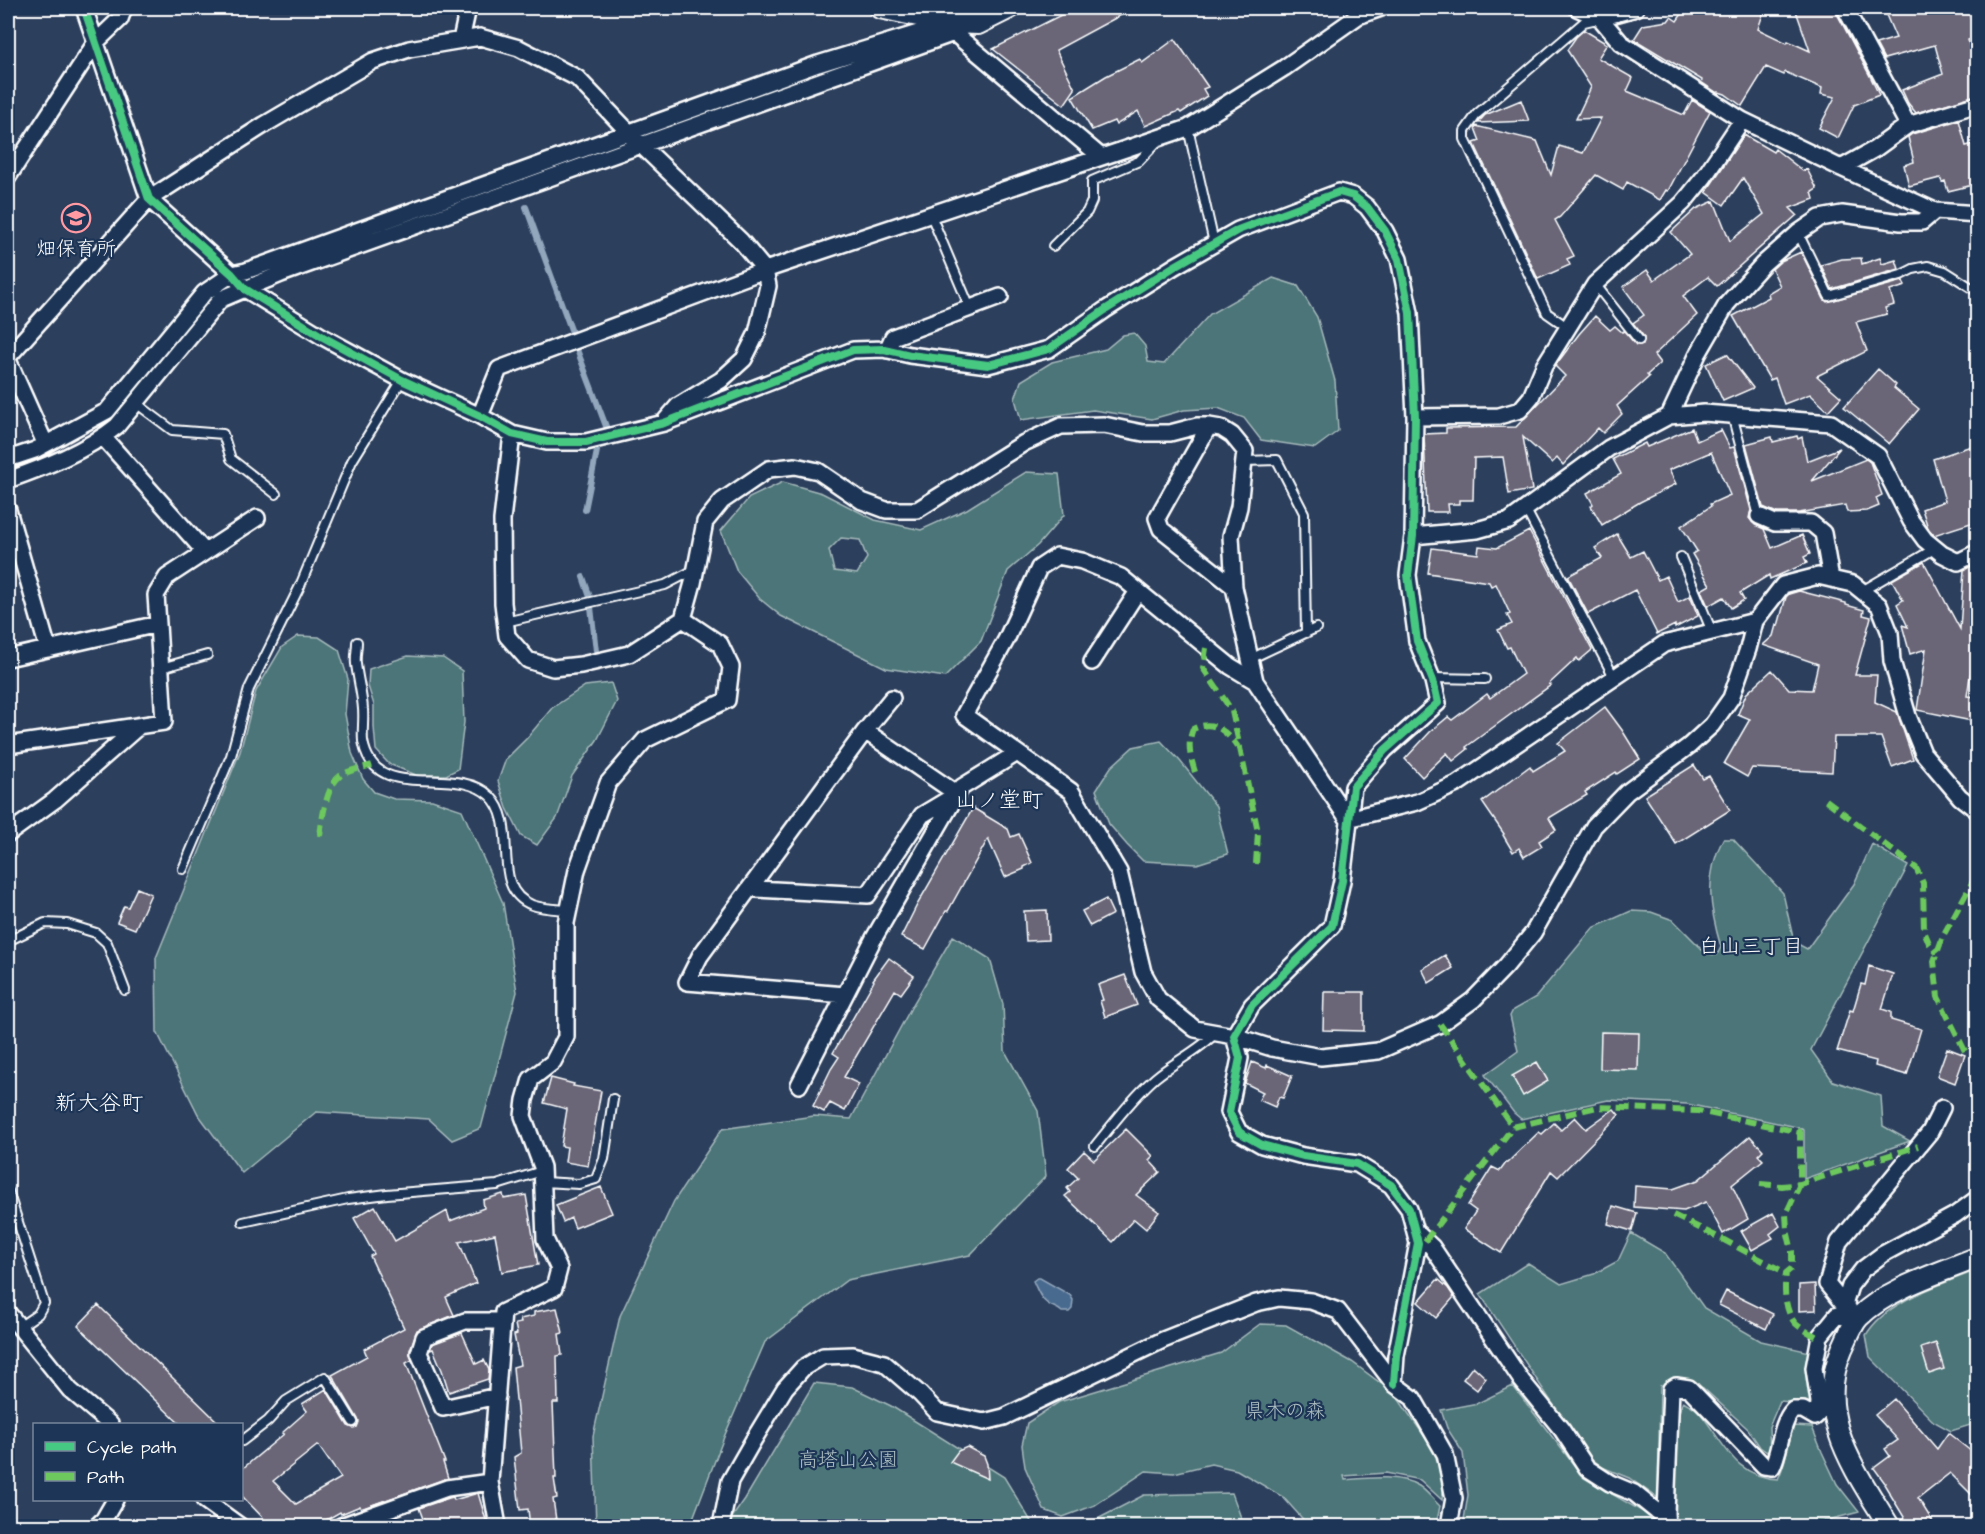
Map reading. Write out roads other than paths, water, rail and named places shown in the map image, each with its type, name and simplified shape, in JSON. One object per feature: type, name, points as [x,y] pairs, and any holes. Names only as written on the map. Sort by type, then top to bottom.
[{"type":"street","points":[[84,8],[149,199],[232,274],[244,289],[323,337],[402,380],[480,416],[512,434],[547,442],[586,442],[664,423],[853,350],[887,350],[988,365],[1049,349],[1105,310],[1238,230],[1339,192],[1353,196],[1367,207],[1385,231],[1399,259],[1410,313],[1415,417],[1413,536],[1408,575],[1418,641],[1432,678],[1438,703],[1385,750],[1353,788],[1342,881],[1332,926],[1252,1005],[1234,1036],[1240,1058],[1229,1112],[1239,1132],[1262,1146],[1303,1156],[1357,1164],[1391,1185],[1408,1209],[1418,1243],[1396,1356],[1394,1384]]},
{"type":"street","points":[[8,177],[96,42],[120,19],[124,8]]},
{"type":"street","points":[[461,40],[468,8]]},
{"type":"street","points":[[885,8],[952,28],[1100,156]]},
{"type":"street","points":[[8,459],[35,450],[107,411],[204,293],[232,274],[246,271],[818,64],[952,28],[978,24],[1010,8]]},
{"type":"street","points":[[480,416],[499,369],[765,270],[1188,128],[1284,68],[1358,16],[1381,8]]},
{"type":"street","points":[[1577,8],[1596,13],[1636,8]]},
{"type":"street","points":[[1845,8],[1908,125]]},
{"type":"street","points":[[1596,13],[1621,43],[1742,120],[1935,211],[1977,214]]},
{"type":"street","points":[[8,480],[40,469],[103,438],[117,426],[221,299],[952,28]]},
{"type":"street","points":[[45,443],[8,358],[149,199],[264,125],[373,61],[409,49],[480,37],[519,48],[576,78],[641,145],[741,241],[765,270],[768,286],[757,333],[744,359],[721,380],[678,406],[664,423]]},
{"type":"street","points":[[1841,168],[1875,149],[1908,125],[1977,104]]},
{"type":"street","points":[[1415,417],[1499,416],[1520,410],[1531,397],[1544,366],[1594,284],[1683,203],[1704,177],[1742,120]]},
{"type":"street","points":[[1670,416],[1698,354],[1727,304],[1763,264],[1798,233],[1820,218],[1842,214],[1901,222],[1922,222],[1935,211]]},
{"type":"street","points":[[887,350],[893,337],[1000,297]]},
{"type":"street","points":[[1413,536],[1477,530],[1509,521],[1609,448],[1670,416],[1704,414],[1831,423],[1878,456],[1911,521],[1924,540],[1934,549],[1958,562],[1977,552]]},
{"type":"street","points":[[512,434],[502,520],[503,603],[507,636],[528,660],[553,668],[581,665],[629,654],[683,619],[705,522],[722,501],[769,469],[795,466],[818,471],[862,501],[886,510],[917,510],[1024,443],[1061,426],[1104,424],[1143,433],[1170,433],[1197,426],[1221,428],[1232,435],[1245,451],[1239,507],[1231,536],[1234,587],[1255,681],[1348,819]]},
{"type":"street","points":[[1209,426],[1157,518],[1161,529],[1234,587]]},
{"type":"street","points":[[103,438],[205,552]]},
{"type":"street","points":[[8,510],[48,649]]},
{"type":"street","points":[[1759,516],[1775,523],[1811,523],[1823,533],[1831,579]]},
{"type":"street","points":[[8,745],[164,722],[156,595],[166,577],[258,518]]},
{"type":"street","points":[[1255,681],[1206,648],[1121,578],[1082,561],[1057,556],[1039,568],[1006,640],[964,715],[1071,791],[1119,872],[1143,972],[1158,999],[1195,1029],[1234,1036],[1272,1048],[1322,1057],[1378,1051],[1440,1024],[1473,1000],[1506,966],[1533,933],[1594,826],[1627,792],[1689,746],[1712,725],[1731,698],[1755,621],[1783,585],[1818,576],[1853,584],[1879,605],[1890,633],[1892,660],[1908,716],[1923,753],[1960,797],[1977,811]]},
{"type":"street","points":[[1092,662],[1138,591]]},
{"type":"street","points":[[498,1527],[490,1482],[503,1312],[554,1288],[559,1269],[545,1239],[542,1176],[523,1116],[531,1079],[553,1062],[566,1037],[566,923],[577,870],[608,783],[645,740],[727,700],[731,667],[720,644],[683,619]]},
{"type":"street","points":[[1348,819],[1417,802],[1457,784],[1664,644],[1755,621]]},
{"type":"street","points":[[8,658],[158,624]]},
{"type":"street","points":[[845,995],[687,982],[699,956],[865,731],[892,698]]},
{"type":"street","points":[[8,834],[55,800],[139,726]]},
{"type":"street","points":[[865,731],[957,794]]},
{"type":"street","points":[[799,1085],[874,938],[957,794],[962,787],[1017,753]]},
{"type":"street","points":[[756,889],[868,895],[922,815],[957,794]]},
{"type":"street","points":[[1851,1312],[1827,1284],[1839,1242],[1930,1132],[1942,1108]]},
{"type":"street","points":[[1889,1527],[1840,1442],[1833,1414],[1832,1387],[1851,1312],[1850,1286],[1863,1269],[1882,1254],[1955,1215],[1977,1198]]},
{"type":"street","points":[[1415,1231],[1431,1247],[1522,1381],[1562,1430],[1587,1468],[1610,1483],[1634,1493],[1667,1523]]},
{"type":"street","points":[[1667,1523],[1671,1389],[1676,1386],[1689,1388],[1764,1466],[1772,1467],[1787,1416],[1793,1410],[1803,1410],[1815,1417],[1818,1414],[1819,1402],[1814,1368],[1820,1335],[1837,1315],[1878,1303],[1900,1290],[1977,1257]]},
{"type":"street","points":[[721,1527],[730,1481],[759,1431],[785,1388],[803,1368],[823,1356],[853,1355],[884,1363],[937,1412],[984,1422],[1005,1417],[1163,1340],[1256,1303],[1279,1298],[1311,1301],[1338,1311],[1394,1384],[1413,1398],[1445,1454],[1454,1498],[1449,1526]]},
{"type":"street","points":[[8,1313],[70,1390],[108,1423]]},
{"type":"street","points":[[496,1396],[442,1408],[419,1353],[424,1337],[465,1321],[502,1321]]},
{"type":"street","points":[[341,1527],[447,1488],[490,1482]]},
{"type":"street","points":[[103,1524],[114,1501]]},
{"type":"street","points":[[205,1501],[240,1527]]},
{"type":"lane","points":[[1567,327],[1547,313],[1465,139],[1465,131],[1477,114],[1596,13]]},
{"type":"lane","points":[[1188,128],[1214,244]]},
{"type":"lane","points":[[1053,246],[1087,212],[1092,201],[1092,181],[1140,161],[1163,136]]},
{"type":"lane","points":[[930,213],[970,309]]},
{"type":"lane","points":[[1798,233],[1828,296],[1928,266],[1945,271],[1977,292]]},
{"type":"lane","points":[[1594,284],[1639,340]]},
{"type":"lane","points":[[183,870],[231,756],[249,689],[300,586],[352,461],[402,380]]},
{"type":"lane","points":[[136,403],[172,430],[223,434],[231,459],[276,494]]},
{"type":"lane","points":[[1732,415],[1759,516]]},
{"type":"lane","points":[[1244,461],[1277,460],[1304,513],[1305,633]]},
{"type":"lane","points":[[1526,510],[1614,677]]},
{"type":"lane","points":[[1862,591],[1934,549]]},
{"type":"lane","points":[[1682,557],[1712,632]]},
{"type":"lane","points":[[505,622],[665,585],[696,568]]},
{"type":"lane","points":[[1250,659],[1316,628]]},
{"type":"lane","points":[[357,642],[355,663],[361,689],[363,742],[372,765],[388,776],[409,780],[443,780],[469,784],[488,794],[497,803],[505,824],[509,882],[514,893],[532,905],[568,910]]},
{"type":"lane","points":[[161,668],[207,655]]},
{"type":"lane","points":[[1432,678],[1485,679]]},
{"type":"lane","points":[[8,941],[45,923],[67,924],[96,933],[107,944],[124,990]]},
{"type":"lane","points":[[1095,1146],[1137,1095],[1155,1078],[1206,1043],[1216,1033]]},
{"type":"lane","points":[[243,1222],[387,1194],[497,1185],[542,1176],[579,1184],[596,1179],[604,1159],[613,1099]]},
{"type":"lane","points":[[8,1191],[44,1303],[38,1314],[19,1327]]},
{"type":"lane","points":[[243,1440],[268,1420],[286,1401],[325,1377],[353,1422]]},
{"type":"water","points":[[1037,1278],[1070,1295],[1073,1300],[1072,1309],[1069,1312],[1062,1312],[1045,1302],[1033,1281]]},
{"type":"waterway","points":[[526,207],[573,335]]},
{"type":"waterway","points":[[576,347],[607,429]]},
{"type":"waterway","points":[[585,510],[597,451]]},
{"type":"waterway","points":[[583,577],[590,597]]},
{"type":"waterway","points":[[591,607],[596,651]]},
{"type":"place","name":"畑保育所","points":[[76,218]]},
{"type":"district","name":"山ノ堂町","points":[[999,800]]},
{"type":"district","name":"白山三丁目","points":[[1751,946]]},
{"type":"district","name":"新大谷町","points":[[99,1103]]},
{"type":"park label","name":"県木の森","points":[[1285,1411]]},
{"type":"park label","name":"高塔山公園","points":[[848,1460]]}]
